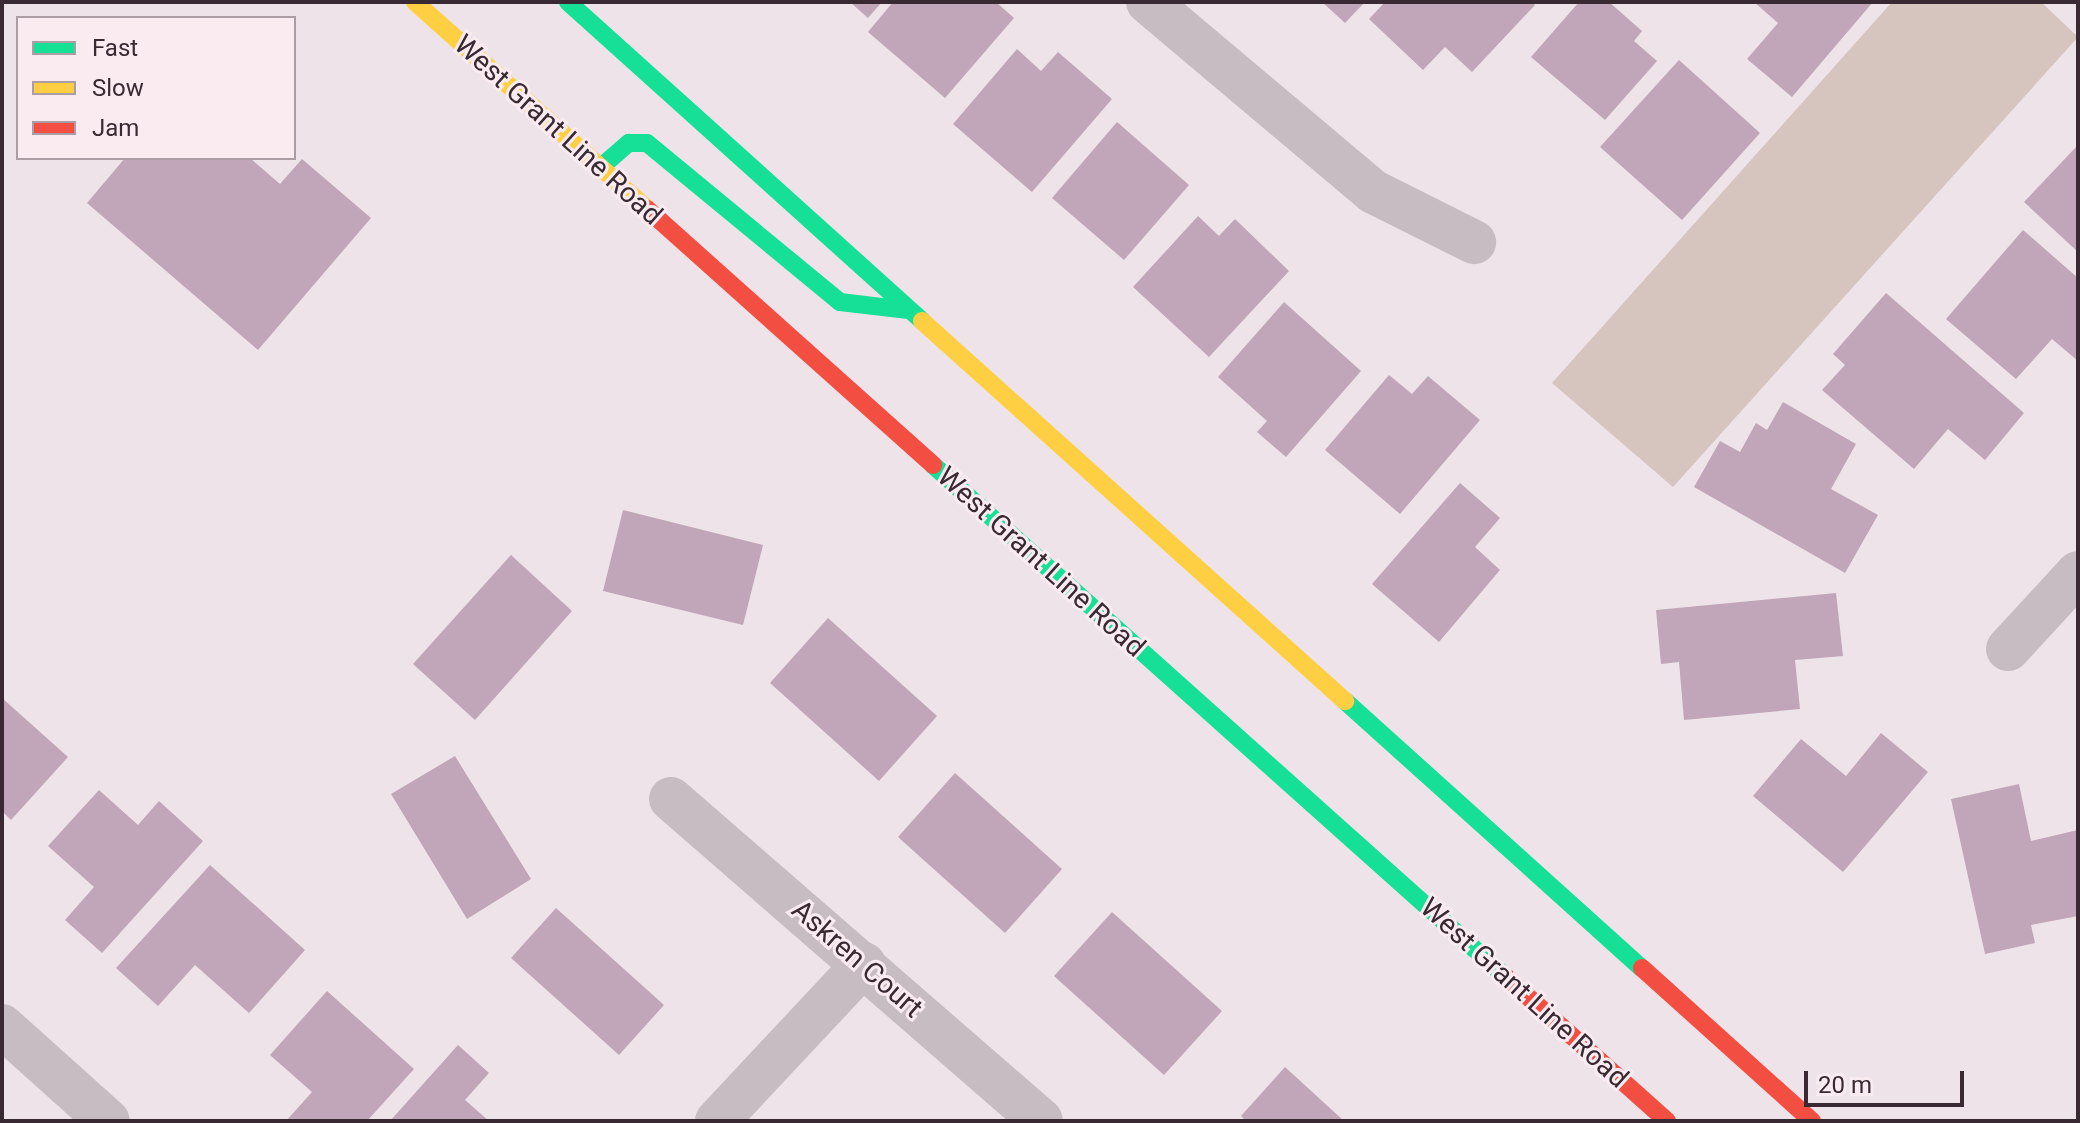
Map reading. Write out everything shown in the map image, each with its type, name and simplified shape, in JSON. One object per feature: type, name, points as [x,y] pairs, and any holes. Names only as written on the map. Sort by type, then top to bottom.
[{"type":"main road","name":"West Grant Line Road","points":[[415,2],[1667,1121]]},
{"type":"main road","points":[[568,2],[1812,1121]]},
{"type":"main road","points":[[601,167],[629,143],[647,143],[840,302],[907,310]]},
{"type":"street","points":[[1148,2],[1374,192],[1474,242]]},
{"type":"street","points":[[2008,649],[2078,573]]},
{"type":"street","name":"Askren Court","points":[[671,799],[1041,1121]]},
{"type":"street","points":[[717,1121],[864,964]]},
{"type":"street","points":[[2,1026],[108,1121]]},
{"type":"shaded area","points":[[1892,2],[2041,2],[2078,37],[1673,487],[1552,383]]},
{"type":"building","points":[[850,2],[882,2],[868,18]]},
{"type":"building","points":[[893,2],[996,2],[1014,18],[945,98],[868,32]]},
{"type":"building","points":[[1322,2],[1365,2],[1345,23]]},
{"type":"building","points":[[1385,2],[1532,2],[1535,5],[1472,72],[1445,47],[1423,70],[1369,19]]},
{"type":"building","points":[[1579,2],[1609,2],[1642,31],[1634,41],[1657,61],[1605,120],[1531,57]]},
{"type":"building","points":[[1754,2],[1873,2],[1792,97],[1747,59],[1778,23]]},
{"type":"building","points":[[1017,49],[1041,71],[1058,52],[1112,99],[1032,192],[953,124]]},
{"type":"building","points":[[1679,60],[1760,133],[1682,220],[1600,147]]},
{"type":"building","points":[[1117,122],[1189,185],[1124,260],[1052,198]]},
{"type":"building","points":[[2078,145],[2078,252],[2024,202]]},
{"type":"building","points":[[302,159],[371,218],[258,350],[87,203],[123,160],[252,160],[280,184]]},
{"type":"building","points":[[1198,216],[1219,236],[1235,219],[1289,271],[1209,357],[1133,287]]},
{"type":"building","points":[[2023,230],[2078,278],[2078,361],[2052,339],[2016,379],[1946,319]]},
{"type":"building","points":[[1886,293],[2024,413],[1985,460],[1948,429],[1914,469],[1822,390],[1845,365],[1833,354]]},
{"type":"building","points":[[1284,302],[1361,371],[1286,457],[1257,432],[1267,421],[1218,377]]},
{"type":"building","points":[[1389,375],[1412,394],[1428,376],[1480,420],[1400,514],[1325,450]]},
{"type":"building","points":[[1783,402],[1856,444],[1831,489],[1878,515],[1845,573],[1694,487],[1720,441],[1740,452],[1756,423],[1767,430]]},
{"type":"building","points":[[1460,483],[1500,518],[1475,547],[1500,570],[1439,642],[1372,584]]},
{"type":"building","points":[[623,510],[763,545],[743,625],[603,591]]},
{"type":"building","points":[[511,555],[572,611],[475,720],[413,664]]},
{"type":"building","points":[[1836,593],[1843,656],[1795,660],[1800,709],[1684,720],[1679,662],[1661,664],[1656,610]]},
{"type":"building","points":[[828,618],[937,716],[879,781],[770,683]]},
{"type":"building","points":[[2,698],[68,757],[11,820],[2,811]]},
{"type":"building","points":[[1881,733],[1928,772],[1843,872],[1753,796],[1801,739],[1846,776]]},
{"type":"building","points":[[455,756],[531,879],[467,919],[391,794]]},
{"type":"building","points":[[955,773],[1062,869],[1005,933],[898,837]]},
{"type":"building","points":[[2019,784],[2031,841],[2078,830],[2078,916],[2031,925],[2035,943],[1985,954],[1951,799]]},
{"type":"building","points":[[99,790],[138,825],[159,801],[203,841],[102,953],[65,920],[94,887],[48,846]]},
{"type":"building","points":[[210,865],[305,950],[249,1013],[195,965],[158,1006],[116,968]]},
{"type":"building","points":[[556,908],[664,1005],[619,1055],[511,958]]},
{"type":"building","points":[[1112,912],[1222,1011],[1164,1075],[1054,976]]},
{"type":"building","points":[[327,991],[414,1069],[367,1121],[286,1121],[312,1092],[270,1055]]},
{"type":"building","points":[[458,1045],[489,1073],[465,1100],[489,1121],[390,1121]]},
{"type":"building","points":[[1285,1067],[1344,1121],[1246,1121],[1241,1116]]},
{"type":"traffic: fast","points":[[568,2],[922,321]]},
{"type":"traffic: fast","points":[[601,167],[629,143],[647,143],[840,302],[907,310]]},
{"type":"traffic: fast","points":[[933,465],[1507,978]]},
{"type":"traffic: fast","points":[[1345,701],[1642,968]]},
{"type":"traffic: slow","points":[[415,2],[647,209]]},
{"type":"traffic: slow","points":[[922,321],[1345,701]]},
{"type":"traffic: jam","points":[[647,209],[933,465]]},
{"type":"traffic: jam","points":[[1642,968],[1812,1121]]},
{"type":"traffic: jam","points":[[1507,978],[1667,1121]]}]
